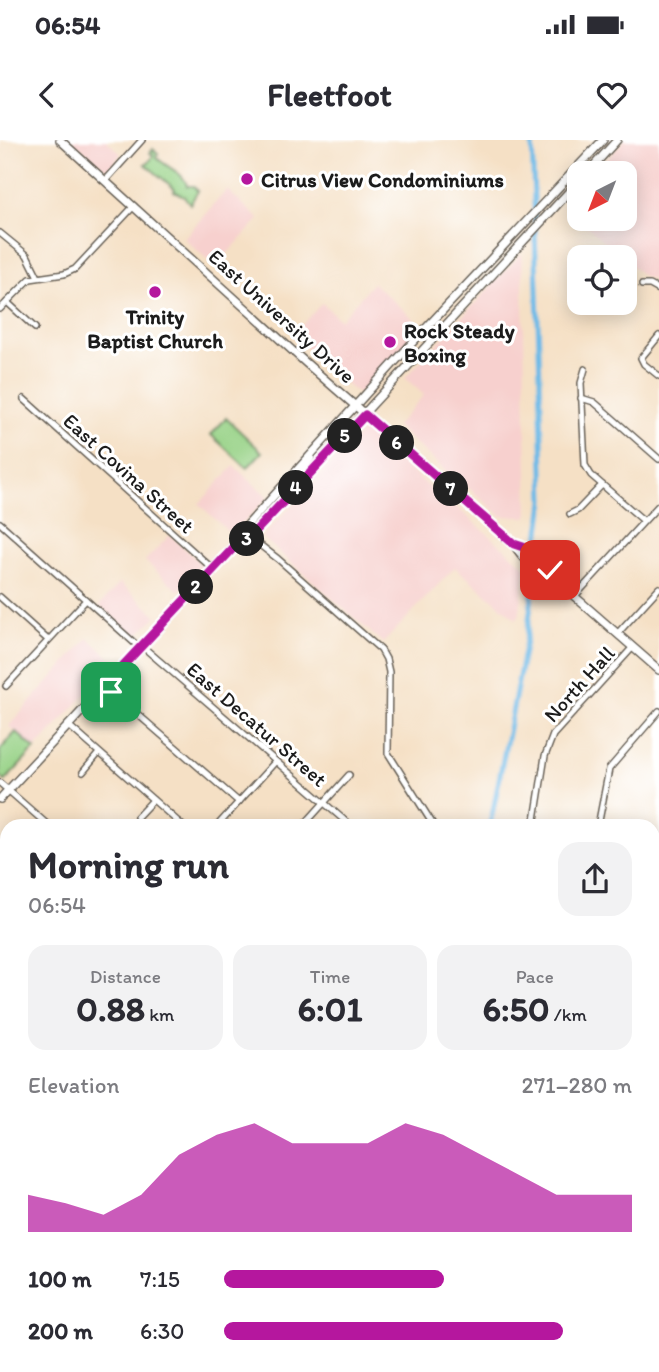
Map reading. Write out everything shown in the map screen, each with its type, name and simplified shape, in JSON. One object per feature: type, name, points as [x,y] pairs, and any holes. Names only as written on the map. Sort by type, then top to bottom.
[{"type":"main road","name":"East University Drive","points":[[60,140],[365,415],[514,544],[523,547],[554,573],[558,582],[659,670]]},
{"type":"main road","points":[[239,542],[242,531],[290,477],[603,140]]},
{"type":"main road","points":[[598,161],[617,140]]},
{"type":"main road","points":[[560,186],[567,192]]},
{"type":"main road","points":[[0,799],[213,569],[278,508],[567,194]]},
{"type":"main road","points":[[509,242],[517,249]]},
{"type":"main road","points":[[463,290],[470,297]]},
{"type":"main road","points":[[412,343],[421,351]]},
{"type":"main road","points":[[299,485],[298,478],[308,466],[312,454]]},
{"type":"main road","points":[[278,508],[278,501],[292,483],[290,477]]},
{"type":"main road","name":"East University Drive","points":[[514,544],[530,563],[551,581],[558,582]]},
{"type":"street","points":[[105,181],[142,140]]},
{"type":"street","points":[[0,310],[26,282],[38,276],[71,275],[134,206]]},
{"type":"street","points":[[0,233],[27,255],[38,276]]},
{"type":"street","points":[[642,285],[650,285],[659,290]]},
{"type":"street","points":[[7,302],[36,328]]},
{"type":"street","points":[[659,336],[641,358],[659,376]]},
{"type":"street","points":[[585,369],[581,379],[585,465],[602,485],[644,521]]},
{"type":"street","points":[[581,398],[594,402],[659,459]]},
{"type":"street","name":"East Covina Street","points":[[24,399],[213,569]]},
{"type":"street","points":[[570,514],[578,510],[602,485]]},
{"type":"street","points":[[575,596],[659,505]]},
{"type":"street","name":"East Decatur Street","points":[[0,523],[343,819]]},
{"type":"street","points":[[242,531],[278,559],[381,650],[389,672],[388,753],[430,819]]},
{"type":"street","name":"North Hall","points":[[617,634],[659,588]]},
{"type":"street","points":[[0,597],[48,640]]},
{"type":"street","points":[[6,686],[86,600]]},
{"type":"street","points":[[0,609],[6,603]]},
{"type":"street","name":"North Hall","points":[[535,819],[545,756],[553,735],[634,648]]},
{"type":"street","points":[[105,686],[239,802]]},
{"type":"street","points":[[599,819],[609,769],[659,711]]},
{"type":"street","points":[[68,726],[175,819]]},
{"type":"street","points":[[83,772],[99,753]]},
{"type":"street","points":[[223,819],[275,762]]},
{"type":"street","points":[[309,819],[349,775]]},
{"type":"street","points":[[0,783],[42,819]]},
{"type":"street","points":[[137,817],[153,800]]},
{"type":"shaded area","points":[[71,140],[106,140],[121,154],[109,168],[104,168]]},
{"type":"shaded area","points":[[625,140],[659,140],[659,282],[637,271],[637,245],[608,245],[592,231],[637,231],[637,161],[605,161]]},
{"type":"shaded area","points":[[227,190],[259,219],[215,267],[184,238]]},
{"type":"shaded area","points":[[522,253],[528,517],[501,516],[396,426],[424,395],[405,378]]},
{"type":"shaded area","points":[[373,283],[422,326],[363,392],[357,393],[292,336],[322,303],[340,320]]},
{"type":"shaded area","points":[[365,429],[444,501],[455,506],[526,567],[519,616],[516,619],[455,567],[383,643],[262,537]]},
{"type":"shaded area","points":[[234,466],[268,497],[232,535],[199,504]]},
{"type":"shaded area","points":[[170,535],[201,564],[179,591],[145,561]]},
{"type":"shaded area","points":[[120,583],[157,616],[136,636],[99,606]]},
{"type":"shaded area","points":[[88,638],[115,662],[35,749],[9,726]]},
{"type":"green space","points":[[153,149],[160,161],[179,174],[187,186],[193,186],[198,191],[190,204],[145,164],[150,161]]},
{"type":"green space","points":[[226,418],[262,452],[247,468],[211,435]]},
{"type":"green space","points":[[16,732],[35,749],[5,781],[0,776],[0,750]]},
{"type":"waterway","points":[[491,819],[527,636],[544,500],[532,140]]},
{"type":"place","name":"Citrus View Condominiums","points":[[247,179]]},
{"type":"place","name":"Trinity Baptist Church","points":[[155,292]]},
{"type":"place","name":"Rock Steady Boxing","points":[[390,342]]},
{"type":"route","points":[[111,692],[105,686],[118,671],[239,542],[249,538],[365,415],[514,544],[523,547],[550,570]]}]
